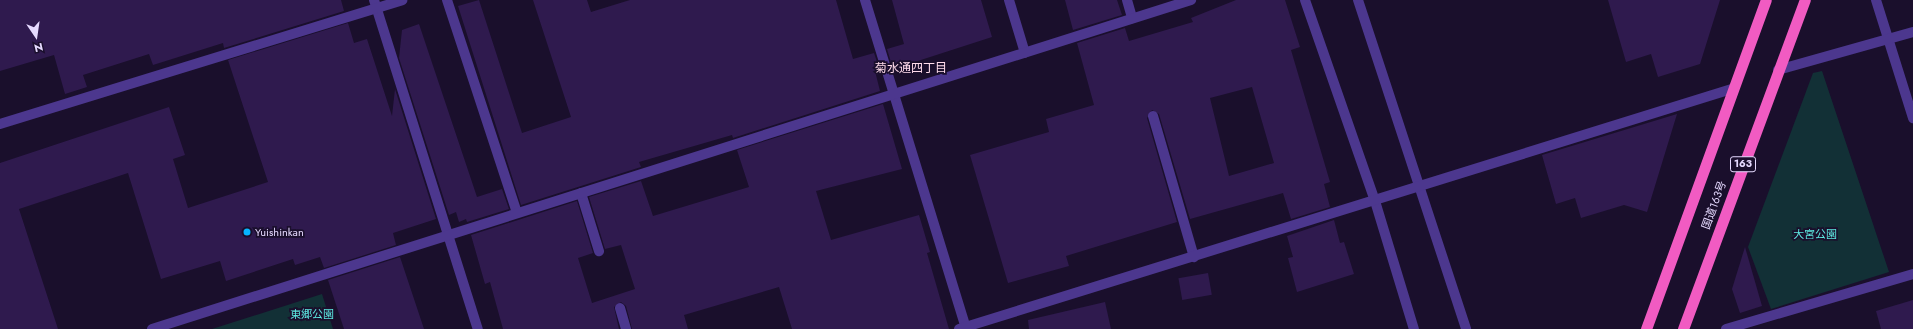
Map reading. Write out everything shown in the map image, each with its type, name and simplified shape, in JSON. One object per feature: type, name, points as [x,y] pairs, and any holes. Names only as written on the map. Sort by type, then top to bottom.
[{"type":"highway","name":"国道163号","points":[[1646,329],[1732,89],[1766,0]]},
{"type":"highway","name":"国道163号","points":[[1683,329],[1805,0]]},
{"type":"street","points":[[0,124],[375,4],[402,0]]},
{"type":"street","points":[[447,0],[517,212]]},
{"type":"street","points":[[865,0],[964,328],[1419,188],[1732,89]]},
{"type":"street","points":[[1009,0],[1025,53]]},
{"type":"street","points":[[1127,0],[1132,18]]},
{"type":"street","points":[[152,329],[517,212],[894,96],[1191,0]]},
{"type":"street","points":[[1305,0],[1375,201],[1414,329]]},
{"type":"street","points":[[1358,0],[1466,329]]},
{"type":"street","points":[[1876,0],[1913,118]]},
{"type":"street","points":[[375,4],[478,329]]},
{"type":"street","points":[[1778,70],[1913,32]]},
{"type":"street","points":[[1153,116],[1194,257]]},
{"type":"street","points":[[581,192],[599,251]]},
{"type":"street","points":[[1726,329],[1913,274]]},
{"type":"street","points":[[620,308],[626,329]]},
{"type":"green space","name":"大宮公園","points":[[1822,71],[1889,272],[1771,309],[1748,247],[1813,73]]},
{"type":"green space","name":"東郷公園","points":[[322,294],[333,329],[212,329]]},
{"type":"building","points":[[0,0],[341,0],[344,11],[224,48],[223,43],[153,65],[149,54],[83,75],[87,87],[65,94],[54,55],[0,71]]},
{"type":"building","points":[[479,0],[522,133],[571,117],[533,0],[587,0],[591,12],[630,0],[836,0],[853,59],[874,53],[881,73],[876,75],[880,91],[733,138],[732,135],[639,162],[641,167],[521,205],[458,6]]},
{"type":"building","points":[[892,0],[981,0],[992,37],[893,69],[887,49],[904,44]]},
{"type":"building","points":[[1065,0],[1117,0],[1122,15],[1073,30]]},
{"type":"building","points":[[1236,0],[1285,0],[1300,47],[1291,50],[1330,182],[1324,184],[1330,207],[1291,219],[1283,193],[1190,219],[1159,114],[1152,110],[1147,118],[1177,222],[1066,256],[1069,266],[1008,283],[970,155],[1049,132],[1046,119],[1094,105],[1077,43],[1125,28],[1129,41],[1193,22],[1191,18]],"holes":[[[1252,87],[1274,163],[1229,176],[1210,98]]]},
{"type":"building","points":[[1608,0],[1720,0],[1700,64],[1658,77],[1651,54],[1626,62]]},
{"type":"building","points":[[348,23],[354,43],[367,39],[392,116],[395,89],[436,219],[393,233],[396,245],[324,268],[320,257],[295,265],[293,259],[226,281],[220,261],[161,279],[128,173],[19,209],[58,329],[0,329],[0,163],[169,107],[185,155],[173,159],[188,208],[268,182],[228,60]]},
{"type":"building","points":[[419,24],[477,197],[502,189],[509,209],[467,222],[466,219],[459,222],[456,212],[449,215],[399,58],[402,30]]},
{"type":"building","points":[[883,104],[902,169],[816,191],[831,240],[919,215],[930,252],[927,253],[949,329],[792,329],[779,287],[684,315],[688,329],[632,329],[626,306],[621,302],[614,307],[619,329],[503,329],[490,282],[485,284],[471,235],[577,201],[593,253],[578,258],[592,303],[635,289],[621,245],[605,249],[589,197],[641,181],[653,216],[749,187],[737,150]]},
{"type":"building","points":[[1677,114],[1647,212],[1624,205],[1581,218],[1575,198],[1556,204],[1542,155]]},
{"type":"building","points":[[1334,220],[1340,243],[1344,242],[1354,274],[1297,292],[1288,258],[1293,257],[1287,236]]},
{"type":"building","points":[[1745,247],[1762,306],[1740,313],[1732,289]]},
{"type":"building","points":[[400,257],[424,329],[344,329],[328,280]]},
{"type":"building","points":[[1208,273],[1212,295],[1182,300],[1178,278]]},
{"type":"building","points":[[1913,300],[1913,329],[1881,329],[1876,311]]},
{"type":"building","points":[[1105,302],[1111,329],[1029,329],[1028,320]]},
{"type":"place","name":"Yuishinkan","points":[[247,232]]},
{"type":"district","name":"菊水通四丁目","points":[[911,69]]}]
